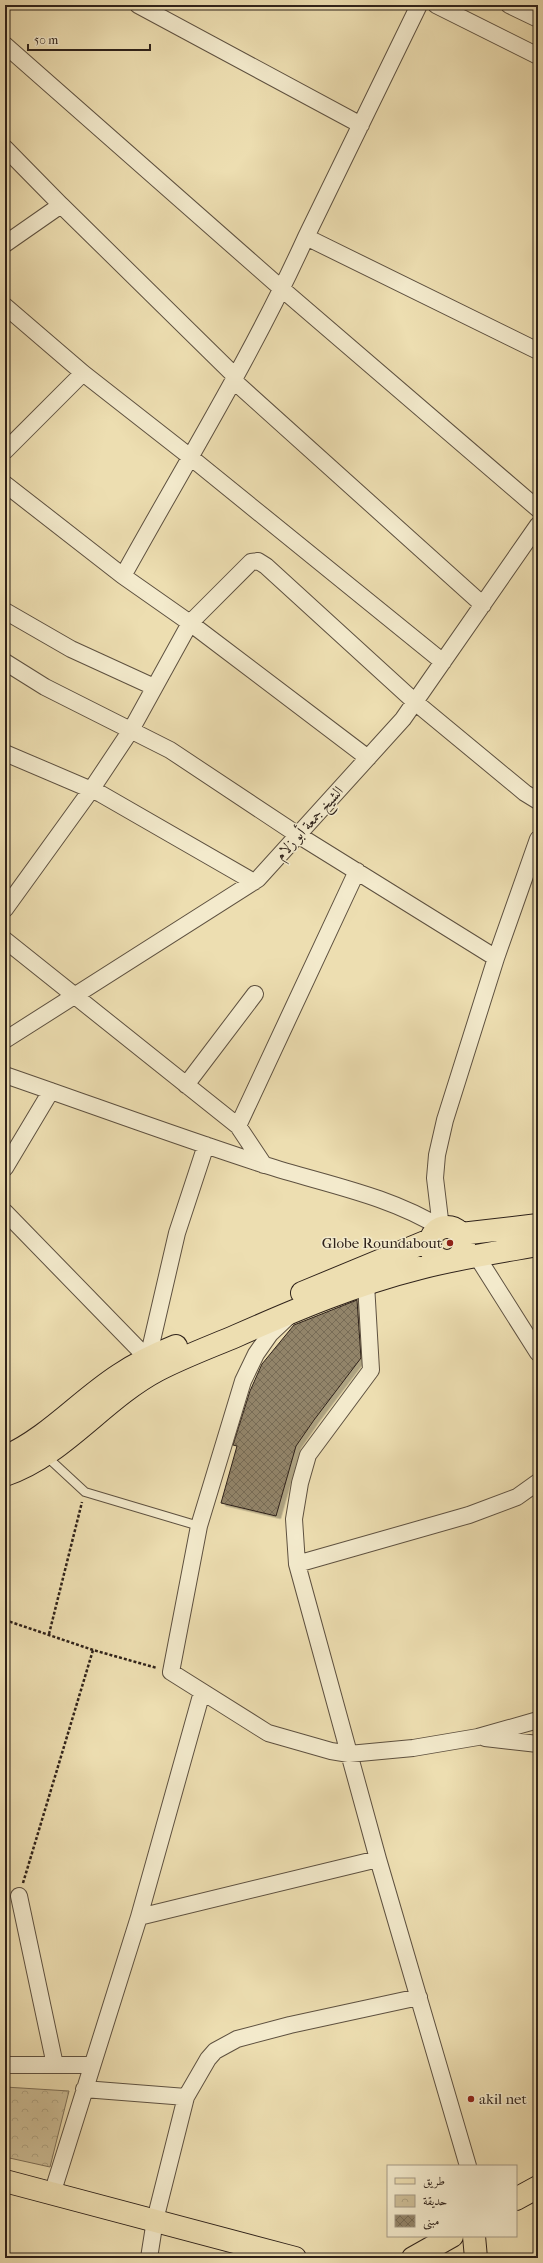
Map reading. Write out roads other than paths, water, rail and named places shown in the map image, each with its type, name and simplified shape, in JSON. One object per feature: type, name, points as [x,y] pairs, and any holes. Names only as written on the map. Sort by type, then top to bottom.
[{"type":"main road","points":[[461,1234],[538,1225]]},
{"type":"main road","points":[[5,1457],[35,1441],[101,1388],[435,1234],[452,1227],[461,1234],[464,1239],[464,1250],[456,1259],[451,1261],[445,1261],[435,1256],[430,1246],[435,1234]]},
{"type":"main road","points":[[5,1475],[45,1455],[69,1438],[153,1364],[366,1284],[418,1268],[476,1255],[538,1245]]},
{"type":"main road","points":[[5,2181],[295,2258]]},
{"type":"main road","points":[[517,2198],[538,2187]]},
{"type":"main road","points":[[413,2258],[450,2237]]},
{"type":"main road","points":[[474,2237],[476,2258]]},
{"type":"street","points":[[138,5],[361,125]]},
{"type":"street","points":[[123,576],[282,289],[419,5]]},
{"type":"street","points":[[436,5],[538,56]]},
{"type":"street","points":[[508,5],[538,20]]},
{"type":"street","points":[[5,45],[282,289],[538,509]]},
{"type":"street","points":[[5,148],[234,378],[483,604]]},
{"type":"street","points":[[5,244],[61,205]]},
{"type":"street","points":[[306,237],[538,351]]},
{"type":"street","points":[[5,306],[83,373],[190,456],[443,662]]},
{"type":"street","points":[[5,451],[83,373]]},
{"type":"street","points":[[5,484],[123,576],[190,623],[368,758]]},
{"type":"street","name":"الشيخ جمعة أبو زلام","points":[[5,1040],[254,882],[403,719],[538,525]]},
{"type":"street","points":[[5,909],[91,790],[131,730],[190,623],[251,562],[258,561],[266,566],[415,702],[525,793],[538,801]]},
{"type":"street","points":[[5,611],[71,648],[154,687]]},
{"type":"street","points":[[5,662],[45,686],[170,750],[298,835],[496,958]]},
{"type":"street","points":[[5,753],[91,790],[254,882]]},
{"type":"street","points":[[435,1234],[435,1178],[437,1155],[445,1120],[496,958],[538,839]]},
{"type":"street","points":[[238,1126],[357,871]]},
{"type":"street","points":[[5,940],[238,1126],[264,1165]]},
{"type":"street","points":[[186,1085],[255,994]]},
{"type":"street","points":[[5,1075],[264,1165],[393,1204],[417,1213],[435,1234]]},
{"type":"street","points":[[5,1168],[51,1091]]},
{"type":"street","points":[[153,1364],[177,1233],[206,1145]]},
{"type":"street","points":[[5,1212],[153,1364]]},
{"type":"street","points":[[476,1255],[538,1353]]},
{"type":"street","points":[[366,1284],[371,1370],[308,1455],[300,1483],[294,1518],[297,1564],[378,1859],[468,2165]]},
{"type":"street","points":[[295,1310],[270,1334],[256,1354],[243,1381],[199,1526],[170,1672],[268,1733],[331,1751],[349,1754],[413,1748],[478,1737],[538,1720]]},
{"type":"street","points":[[297,1564],[469,1515],[517,1497],[538,1483]]},
{"type":"street","points":[[52,2194],[139,1917],[202,1692]]},
{"type":"street","points":[[478,1737],[538,1744]]},
{"type":"street","points":[[139,1917],[378,1859]]},
{"type":"street","points":[[18,1896],[55,2065]]},
{"type":"street","points":[[149,2258],[155,2220],[186,2097],[208,2059],[224,2045],[290,2025],[419,1997]]},
{"type":"street","points":[[5,2065],[92,2065]]},
{"type":"street","points":[[84,2089],[186,2097]]},
{"type":"lane","points":[[45,1455],[85,1492],[199,1526]]},
{"type":"place","name":"Globe Roundabout","points":[[450,1243]]},
{"type":"place","name":"akil net","points":[[471,2099]]}]
